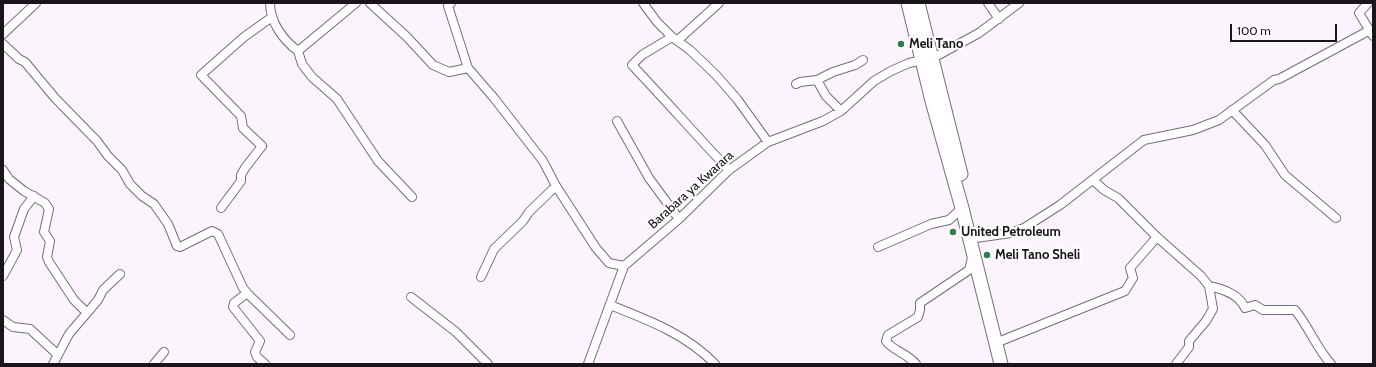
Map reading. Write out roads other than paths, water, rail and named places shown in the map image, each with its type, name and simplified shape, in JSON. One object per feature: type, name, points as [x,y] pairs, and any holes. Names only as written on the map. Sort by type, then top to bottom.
[{"type":"main road","points":[[908,3],[927,59],[936,80],[973,239],[972,254],[1001,364]]},
{"type":"main road","points":[[918,3],[927,59],[962,208],[973,239],[1010,364]]},
{"type":"street","points":[[3,34],[36,3]]},
{"type":"street","points":[[270,3],[270,14],[286,43],[298,51],[302,64],[312,77],[337,99],[378,161],[412,197]]},
{"type":"street","points":[[298,51],[356,3]]},
{"type":"street","points":[[370,3],[407,37],[433,65],[449,72],[468,68]]},
{"type":"street","points":[[451,3],[448,6],[468,68],[494,98],[543,162],[556,186],[596,248],[609,263],[624,266]]},
{"type":"street","points":[[643,3],[658,22],[716,74],[737,99],[768,142]]},
{"type":"street","points":[[719,3],[675,38],[642,55],[632,65],[668,105],[679,113],[693,134],[729,170]]},
{"type":"street","points":[[988,3],[999,19]]},
{"type":"street","name":"Barabara ya Kwarara","points":[[588,364],[624,266],[678,219],[729,170],[768,142],[823,121],[841,111],[874,81],[891,71],[927,59],[979,33],[1019,3]]},
{"type":"street","points":[[973,239],[1024,228],[1060,205],[1144,140],[1193,130],[1219,120],[1274,80],[1279,79],[1371,33],[1359,13],[1368,3]]},
{"type":"street","points":[[221,208],[240,181],[241,175],[245,168],[262,146],[243,128],[242,116],[201,76],[244,37],[272,17]]},
{"type":"street","points":[[3,44],[19,59],[25,62],[55,98],[97,140],[108,156],[122,170],[130,184],[142,196],[154,204],[168,224],[177,246],[180,248],[212,230],[216,231],[242,288],[290,335]]},
{"type":"street","points":[[796,84],[800,82],[818,80],[833,72],[855,65],[863,60]]},
{"type":"street","points":[[818,80],[826,96],[841,111]]},
{"type":"street","points":[[1232,110],[1265,145],[1285,175],[1336,218]]},
{"type":"street","points":[[617,121],[649,178],[678,219]]},
{"type":"street","points":[[3,170],[9,179],[24,191],[46,203],[49,210],[44,232],[50,241],[47,257],[74,300],[87,313]]},
{"type":"street","points":[[1093,180],[1104,190],[1118,198],[1157,237],[1201,276],[1209,286],[1213,309],[1206,321],[1189,341],[1189,347],[1176,364]]},
{"type":"street","points":[[481,276],[494,249],[556,186]]},
{"type":"street","points":[[3,276],[17,250],[14,237],[24,210],[34,196]]},
{"type":"street","points":[[878,247],[931,224],[949,220],[962,208]]},
{"type":"street","points":[[1003,340],[1125,291],[1133,278],[1130,268],[1157,237]]},
{"type":"street","points":[[916,364],[910,356],[890,347],[886,341],[888,335],[918,317],[920,303],[969,270],[972,254]]},
{"type":"street","points":[[52,364],[72,329],[87,313],[107,285],[120,274]]},
{"type":"street","points":[[1209,286],[1230,293],[1243,303],[1245,308],[1255,305],[1263,310],[1295,310],[1307,325],[1322,355],[1331,364]]},
{"type":"street","points":[[247,293],[234,303],[233,307],[260,341],[255,352],[257,357],[265,364]]},
{"type":"street","points":[[411,297],[456,332],[488,364]]},
{"type":"street","points":[[610,305],[649,320],[680,336],[702,351],[715,364]]},
{"type":"street","points":[[3,320],[13,327],[30,329],[58,355]]},
{"type":"street","points":[[154,364],[164,352]]},
{"type":"place","name":"Meli Tano","points":[[901,44]]},
{"type":"place","name":"United Petroleum","points":[[953,232]]},
{"type":"place","name":"Meli Tano Sheli","points":[[987,255]]}]
